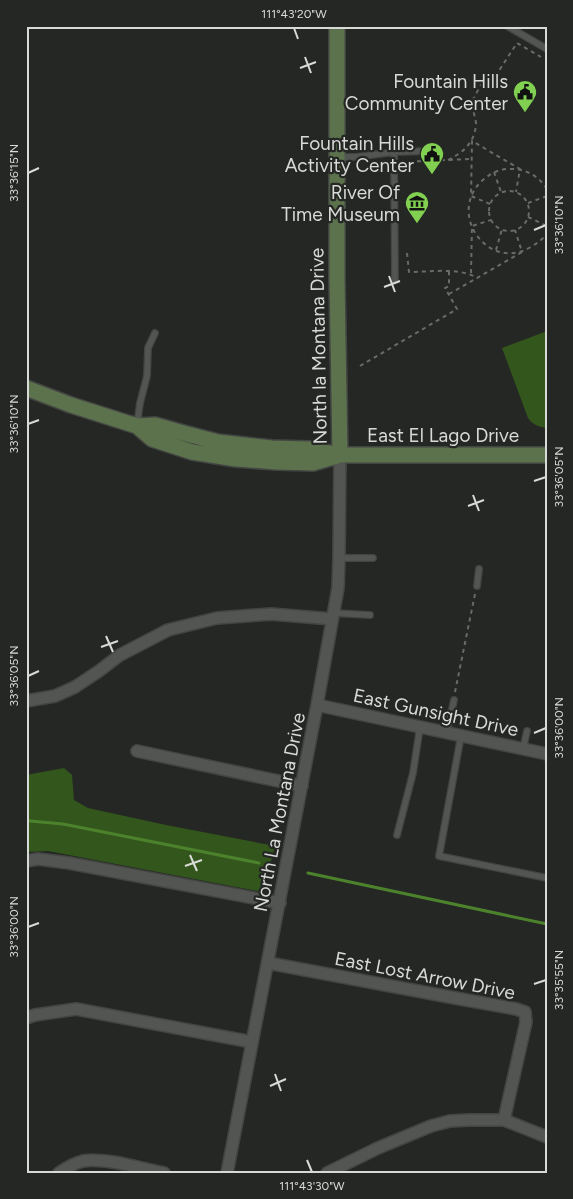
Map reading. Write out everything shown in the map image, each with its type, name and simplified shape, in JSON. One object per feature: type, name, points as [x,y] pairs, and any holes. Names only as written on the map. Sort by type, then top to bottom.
[{"type":"street","name":"North la Montana Drive","points":[[337,26],[337,279],[340,455]]},
{"type":"street","name":"East El Lago Drive","points":[[26,388],[71,405],[137,426],[155,425],[218,442],[272,448],[310,449],[340,455],[547,455]]},
{"type":"street","name":"North La Montana Drive","points":[[227,1173],[280,903],[338,588],[340,558],[340,455]]},
{"type":"street","points":[[26,701],[55,696],[75,687],[100,672],[120,655],[168,630],[217,618],[271,614],[333,616]]},
{"type":"street","name":"East Gunsight Drive","points":[[317,705],[547,754]]},
{"type":"street","points":[[137,751],[302,786]]},
{"type":"street","points":[[26,861],[38,859],[69,863],[280,903]]},
{"type":"street","name":"East Lost Arrow Drive","points":[[268,963],[525,1012],[526,1022],[504,1120]]},
{"type":"street","points":[[26,1018],[76,1009],[252,1042]]},
{"type":"street","points":[[327,1173],[378,1148],[431,1126],[450,1121],[504,1120],[547,1137]]},
{"type":"street","points":[[59,1173],[67,1167],[83,1161],[105,1161],[164,1173]]},
{"type":"lane","points":[[507,26],[547,49]]},
{"type":"lane","points":[[337,157],[436,150]]},
{"type":"lane","points":[[394,152],[395,280]]},
{"type":"lane","points":[[137,426],[140,403],[148,376],[148,348],[155,333]]},
{"type":"lane","points":[[340,558],[373,558]]},
{"type":"lane","points":[[477,586],[479,569]]},
{"type":"lane","points":[[333,616],[370,615]]},
{"type":"lane","points":[[447,732],[454,700]]},
{"type":"lane","points":[[397,835],[413,773],[420,727]]},
{"type":"lane","points":[[523,749],[526,731]]},
{"type":"lane","points":[[461,736],[439,856],[547,878]]},
{"type":"path","points":[[471,196],[472,141],[476,125],[473,99],[484,80],[491,83],[516,43],[541,57]]},
{"type":"path","points":[[448,160],[457,156],[472,141]]},
{"type":"path","points":[[472,141],[520,169],[533,174],[547,188]]},
{"type":"path","points":[[399,162],[471,159]]},
{"type":"path","points":[[520,169],[494,172],[482,180],[471,196],[469,216],[480,241],[492,250],[507,253],[522,252]]},
{"type":"path","points":[[516,192],[520,169]]},
{"type":"path","points":[[494,172],[501,192]]},
{"type":"path","points":[[501,192],[516,192],[528,203],[528,217],[525,223],[515,230],[507,231],[502,229],[491,220],[489,213],[490,204],[501,192]]},
{"type":"path","points":[[471,196],[490,204]]},
{"type":"path","points":[[528,203],[547,196]]},
{"type":"path","points":[[528,217],[547,226]]},
{"type":"path","points":[[472,226],[491,220]]},
{"type":"path","points":[[471,274],[472,226]]},
{"type":"path","points":[[496,250],[502,229]]},
{"type":"path","points":[[515,230],[522,252]]},
{"type":"path","points":[[449,294],[536,244],[547,234]]},
{"type":"path","points":[[408,253],[409,272],[461,272],[471,274],[477,278]]},
{"type":"path","points":[[360,366],[457,309],[445,288],[449,286],[449,272]]},
{"type":"path","points":[[454,700],[477,586]]},
{"type":"green space","points":[[547,331],[547,428],[536,425],[528,418],[502,348]]},
{"type":"green space","points":[[64,768],[72,775],[74,800],[88,808],[275,846],[263,892],[48,851],[26,852],[26,775]]},
{"type":"waterway","points":[[26,821],[63,824],[259,863]]},
{"type":"waterway","points":[[308,873],[547,924]]},
{"type":"place","name":"Fountain Hills Community Center","points":[[525,113]]},
{"type":"place","name":"Fountain Hills Activity Center","points":[[432,175]]},
{"type":"place","name":"River Of Time Museum","points":[[417,224]]}]
